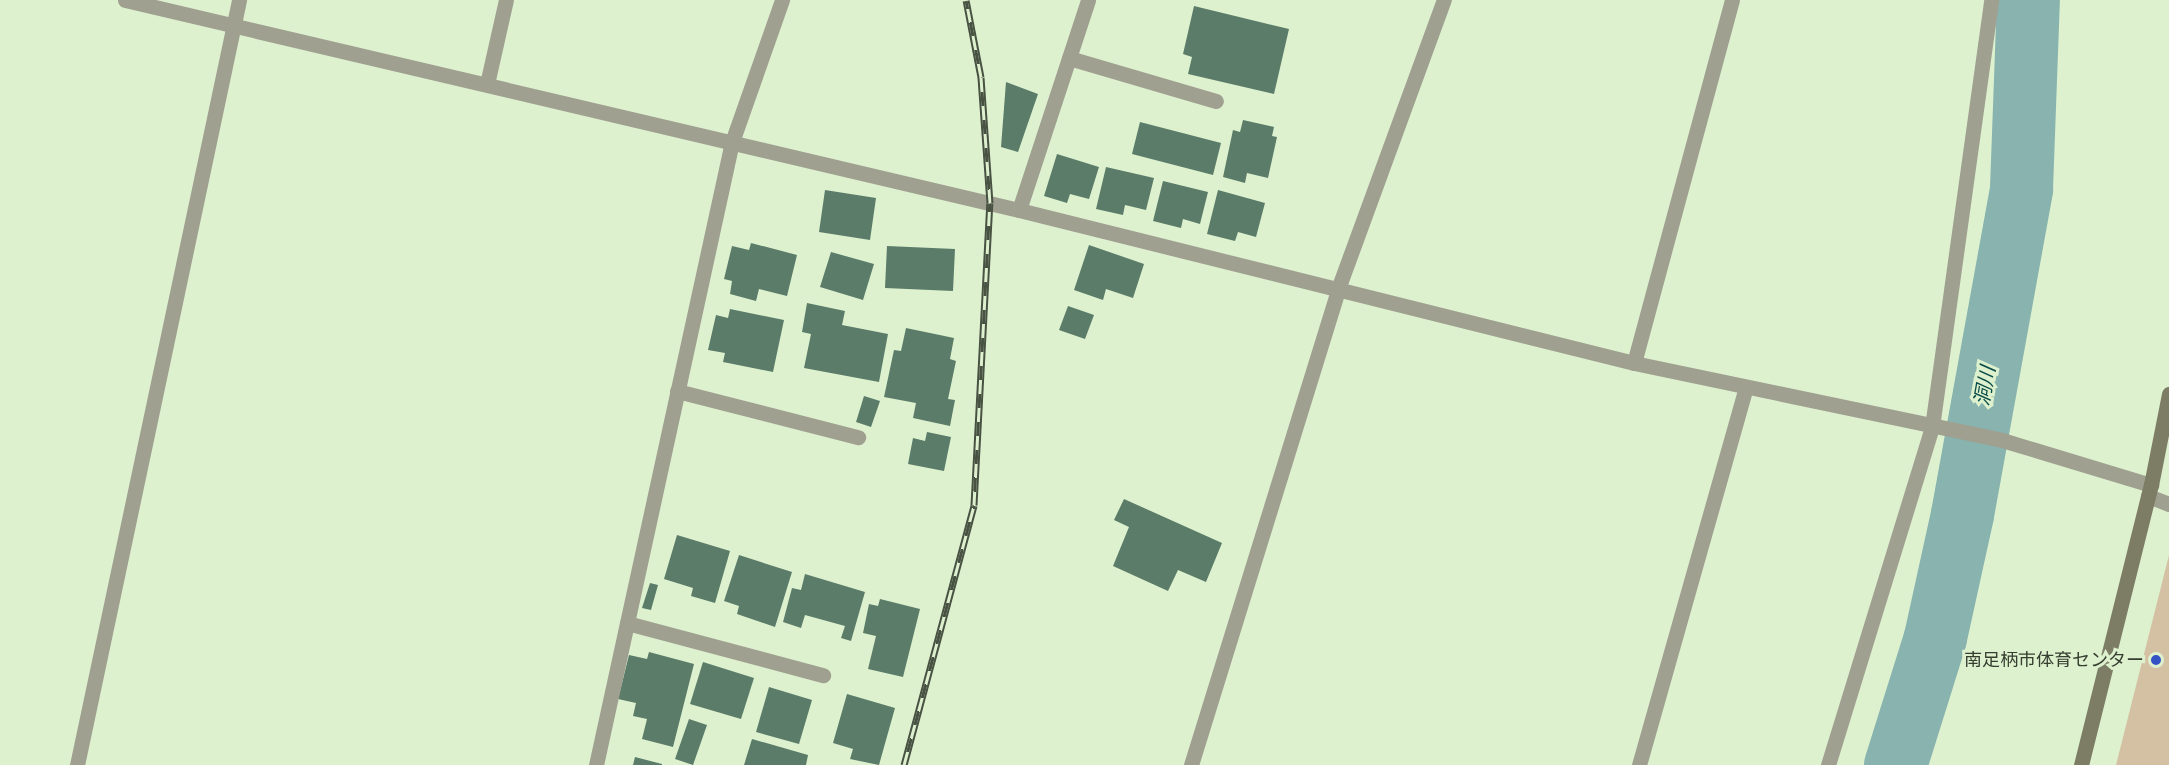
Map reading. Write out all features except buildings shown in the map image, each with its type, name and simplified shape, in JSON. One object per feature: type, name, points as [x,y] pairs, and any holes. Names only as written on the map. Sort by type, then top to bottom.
[{"type":"street","points":[[125,0],[1019,210],[1634,363],[2002,440],[2149,490],[2169,504]]},
{"type":"street","points":[[77,765],[238,0]]},
{"type":"street","points":[[487,84],[506,0]]},
{"type":"street","points":[[596,765],[732,142],[782,0]]},
{"type":"street","points":[[1019,210],[1088,0]]},
{"type":"street","points":[[1191,765],[1338,289],[1444,0]]},
{"type":"street","points":[[1634,363],[1732,0]]},
{"type":"street","points":[[1828,765],[1932,427],[1991,0]]},
{"type":"street","points":[[1069,58],[1216,101]]},
{"type":"street","points":[[1639,765],[1746,388]]},
{"type":"street","points":[[677,391],[858,437]]},
{"type":"street","points":[[2081,765],[2149,490],[2169,394]]},
{"type":"street","points":[[627,623],[823,675]]},
{"type":"shaded area","name":"南足柄市体育センター","points":[[2169,555],[2169,765],[2116,765]]},
{"type":"waterway","name":"洞川","points":[[1895,765],[1935,637],[1962,514],[2021,188],[2028,0]]},
{"type":"railway","points":[[904,765],[974,505],[990,203],[981,77],[966,0]]},
{"type":"place","name":"南足柄市体育センター","points":[[2156,660]]}]
